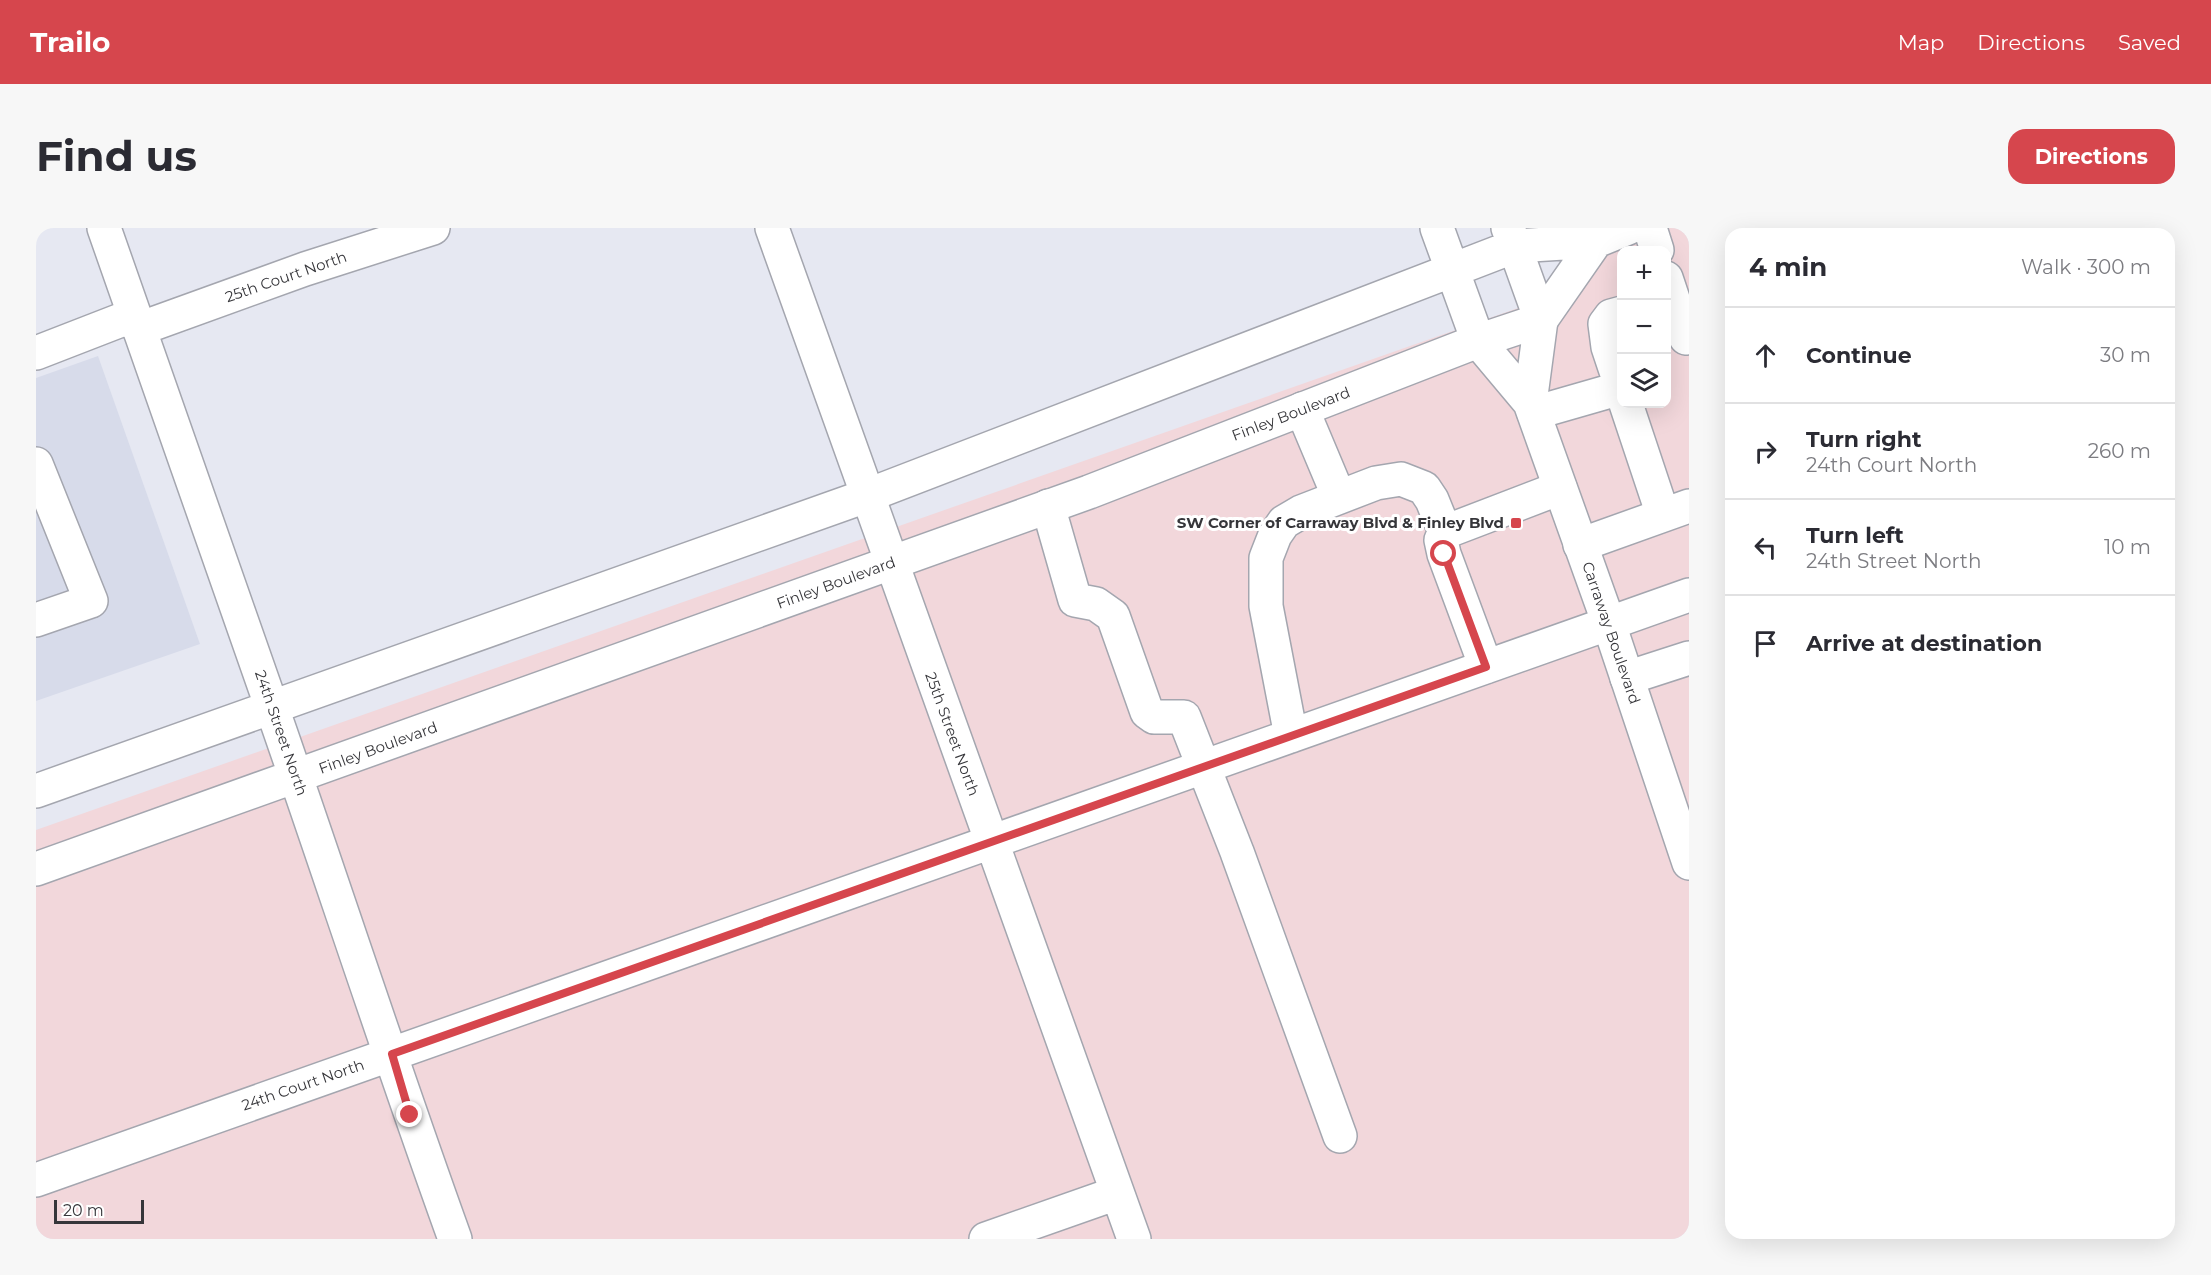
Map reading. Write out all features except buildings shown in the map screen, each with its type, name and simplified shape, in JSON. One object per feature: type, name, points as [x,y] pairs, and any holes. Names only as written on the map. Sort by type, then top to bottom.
[{"type":"main road","name":"24th Street North","points":[[104,228],[272,706],[392,1054],[410,1115],[455,1239]]},
{"type":"main road","name":"25th Court North","points":[[36,353],[433,228]]},
{"type":"main road","name":"25th Street North","points":[[772,228],[1134,1239]]},
{"type":"main road","name":"Carraway Boulevard","points":[[1437,228],[1478,341],[1532,408],[1609,624],[1689,863]]},
{"type":"main road","points":[[36,790],[867,496],[1451,270],[1511,237],[1596,241],[1628,228]]},
{"type":"main road","points":[[1650,228],[1656,246]]},
{"type":"main road","name":"Carraway Boulevard","points":[[1511,237],[1541,320],[1532,408]]},
{"type":"main road","points":[[1541,320],[1596,241]]},
{"type":"main road","points":[[1671,297],[1686,338]]},
{"type":"main road","points":[[1617,314],[1611,316],[1605,324],[1608,347],[1617,375]]},
{"type":"main road","name":"Finley Boulevard","points":[[36,869],[891,564],[1478,341],[1541,320]]},
{"type":"main road","points":[[1532,408],[1617,389]]},
{"type":"main road","points":[[1580,545],[1676,510],[1628,408]]},
{"type":"main road","points":[[1302,409],[1339,497]]},
{"type":"main road","points":[[36,464],[91,601],[36,620]]},
{"type":"main road","points":[[1291,736],[1266,606],[1266,558],[1275,535],[1284,522],[1301,512],[1376,483],[1401,478],[1424,488],[1432,500],[1445,532]]},
{"type":"main road","points":[[1486,667],[1444,554],[1441,540],[1445,532],[1560,488]]},
{"type":"main road","points":[[1048,506],[1075,600],[1096,604],[1113,616],[1147,712],[1154,717],[1184,717],[1205,767],[1340,1136]]},
{"type":"main road","name":"24th Court North","points":[[36,1179],[1689,595]]},
{"type":"main road","points":[[1627,678],[1689,658]]},
{"type":"main road","points":[[986,1239],[1117,1193]]},
{"type":"shaded area","points":[[1551,228],[1689,228],[1689,1239],[36,1239],[36,830],[1572,289]]},
{"type":"shaded area","points":[[98,356],[200,644],[36,701],[36,378]]},
{"type":"place","name":"SW Corner of Carraway Blvd & Finley Blvd","points":[[1516,523]]},
{"type":"route","points":[[410,1115],[392,1054],[1486,667],[1444,554]]}]
